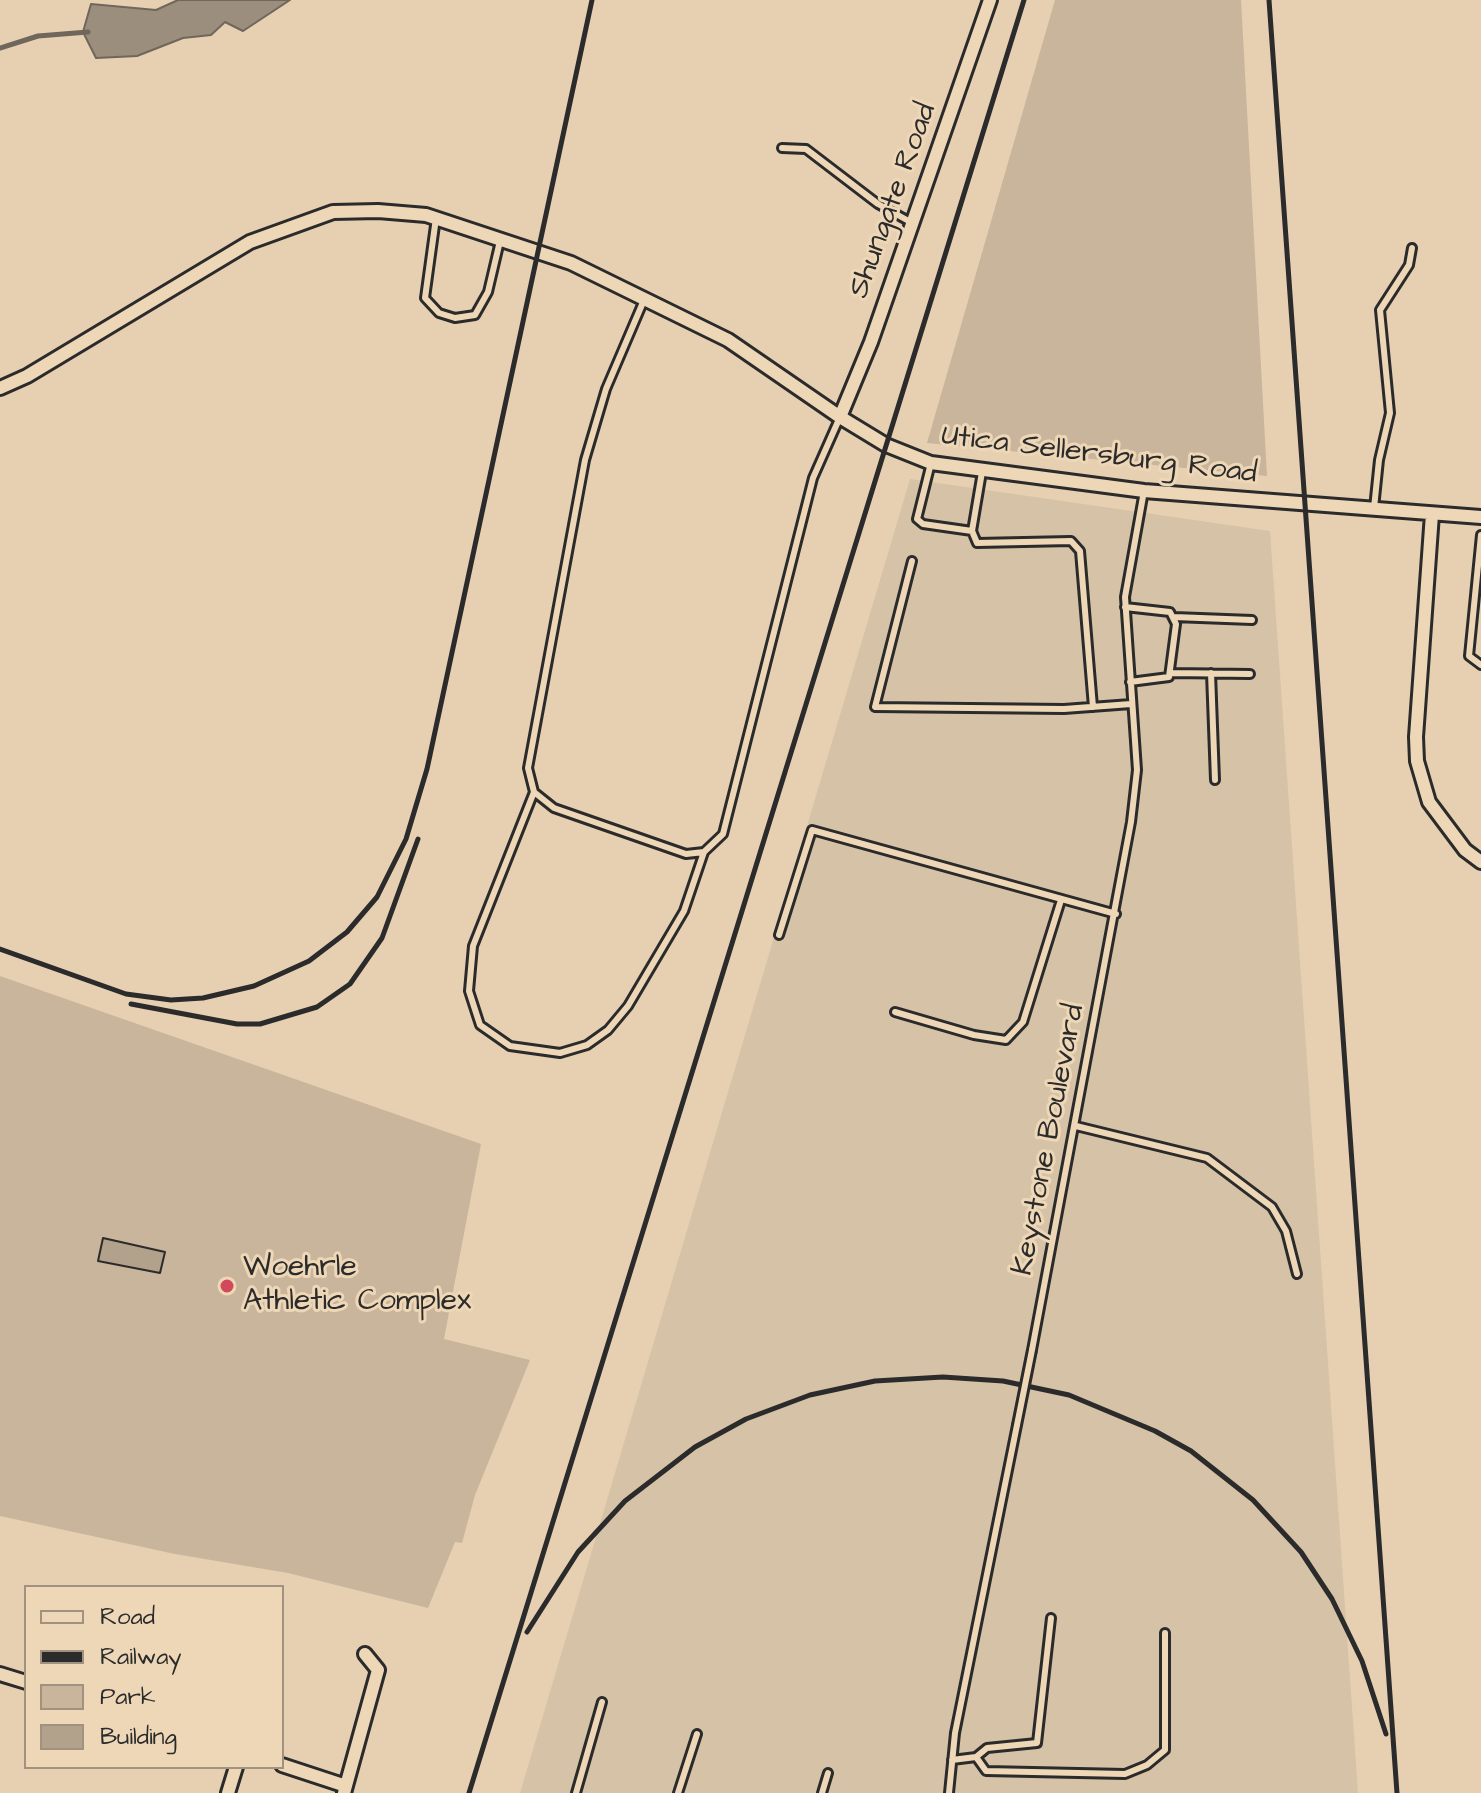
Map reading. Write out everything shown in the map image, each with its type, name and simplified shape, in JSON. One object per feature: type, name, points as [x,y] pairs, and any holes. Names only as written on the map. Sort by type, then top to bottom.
[{"type":"street","name":"Shungate Road","points":[[840,417],[914,224],[990,0]]},
{"type":"street","name":"Utica Sellersburg Road","points":[[0,388],[27,376],[250,242],[287,226],[333,212],[378,211],[436,218],[571,263],[728,340],[886,445],[931,463],[1144,491],[1305,506],[1481,517]]},
{"type":"street","points":[[1432,514],[1416,737],[1417,761],[1429,802],[1465,850],[1481,862]]},
{"type":"street","points":[[284,1766],[345,1790],[378,1670],[365,1654]]},
{"type":"street","points":[[0,1674],[24,1681]]},
{"type":"street","points":[[228,1793],[235,1769]]},
{"type":"lane","points":[[782,148],[806,149],[878,204],[914,224]]},
{"type":"lane","points":[[436,218],[425,298],[439,313],[455,318],[475,315],[488,292],[500,241]]},
{"type":"lane","points":[[1374,508],[1379,460],[1390,413],[1380,310],[1409,265],[1412,248]]},
{"type":"lane","points":[[645,298],[606,389],[585,460],[528,768],[534,792],[473,946],[469,991],[480,1025],[510,1046],[560,1053],[587,1045],[608,1030],[628,1006],[684,911],[704,852],[723,834],[813,478],[840,417]]},
{"type":"lane","points":[[931,463],[917,519],[923,524],[972,531]]},
{"type":"lane","points":[[982,472],[972,531],[977,543],[1071,541],[1080,551],[1093,707]]},
{"type":"lane","name":"Keystone Boulevard","points":[[949,1793],[952,1760],[1116,914],[1137,770],[1125,607],[1126,576],[1144,491]]},
{"type":"lane","points":[[1481,535],[1469,656],[1481,665]]},
{"type":"lane","points":[[912,561],[875,707],[1093,707],[1131,704]]},
{"type":"lane","points":[[1125,607],[1170,612],[1174,617],[1171,673],[1164,680],[1130,682]]},
{"type":"lane","points":[[1174,617],[1252,620]]},
{"type":"lane","points":[[1171,673],[1250,674]]},
{"type":"lane","points":[[1211,673],[1215,780]]},
{"type":"lane","points":[[534,792],[554,808],[686,854],[704,852]]},
{"type":"lane","points":[[779,935],[812,830],[1116,914]]},
{"type":"lane","points":[[895,1012],[974,1035],[1006,1040],[1023,1022],[1061,900]]},
{"type":"lane","points":[[1076,1126],[1207,1158],[1272,1207],[1286,1231],[1297,1274]]},
{"type":"lane","points":[[952,1760],[976,1757],[987,1748],[1037,1743],[1051,1618]]},
{"type":"lane","points":[[976,1757],[986,1771],[1125,1774],[1147,1765],[1165,1750],[1165,1633]]},
{"type":"lane","points":[[576,1793],[602,1702]]},
{"type":"lane","points":[[678,1793],[697,1734]]},
{"type":"lane","points":[[822,1793],[828,1773]]},
{"type":"shaded area","points":[[178,0],[290,0],[243,31],[225,22],[211,35],[183,38],[137,56],[96,58],[83,32],[91,4],[156,10]]},
{"type":"shaded area","points":[[910,479],[1270,531],[1358,1793],[520,1793]]},
{"type":"green space","points":[[1055,0],[1241,0],[1267,476],[927,443]]},
{"type":"green space","name":"Woehrle Athletic Complex","points":[[0,976],[481,1144],[444,1339],[530,1360],[475,1495],[462,1543],[455,1542],[428,1608],[288,1573],[175,1554],[0,1516]]},
{"type":"building","points":[[103,1238],[165,1252],[160,1273],[98,1261]]},
{"type":"waterway","points":[[0,48],[38,36],[88,32]]},
{"type":"railway","points":[[0,949],[126,994],[171,1000],[203,998],[254,986],[309,961],[347,932],[377,897],[406,839],[427,769],[592,0]]},
{"type":"railway","points":[[469,1793],[1024,0]]},
{"type":"railway","points":[[1269,0],[1397,1793]]},
{"type":"railway","points":[[131,1004],[237,1024],[260,1024],[317,1007],[350,984],[382,938],[418,839]]},
{"type":"railway","points":[[527,1632],[578,1552],[625,1501],[695,1447],[746,1419],[810,1395],[875,1381],[943,1377],[1003,1381],[1069,1395],[1155,1431],[1191,1451],[1253,1500],[1301,1552],[1332,1599],[1362,1661],[1386,1734]]},
{"type":"place","name":"Woehrle Athletic Complex","points":[[227,1286]]}]
